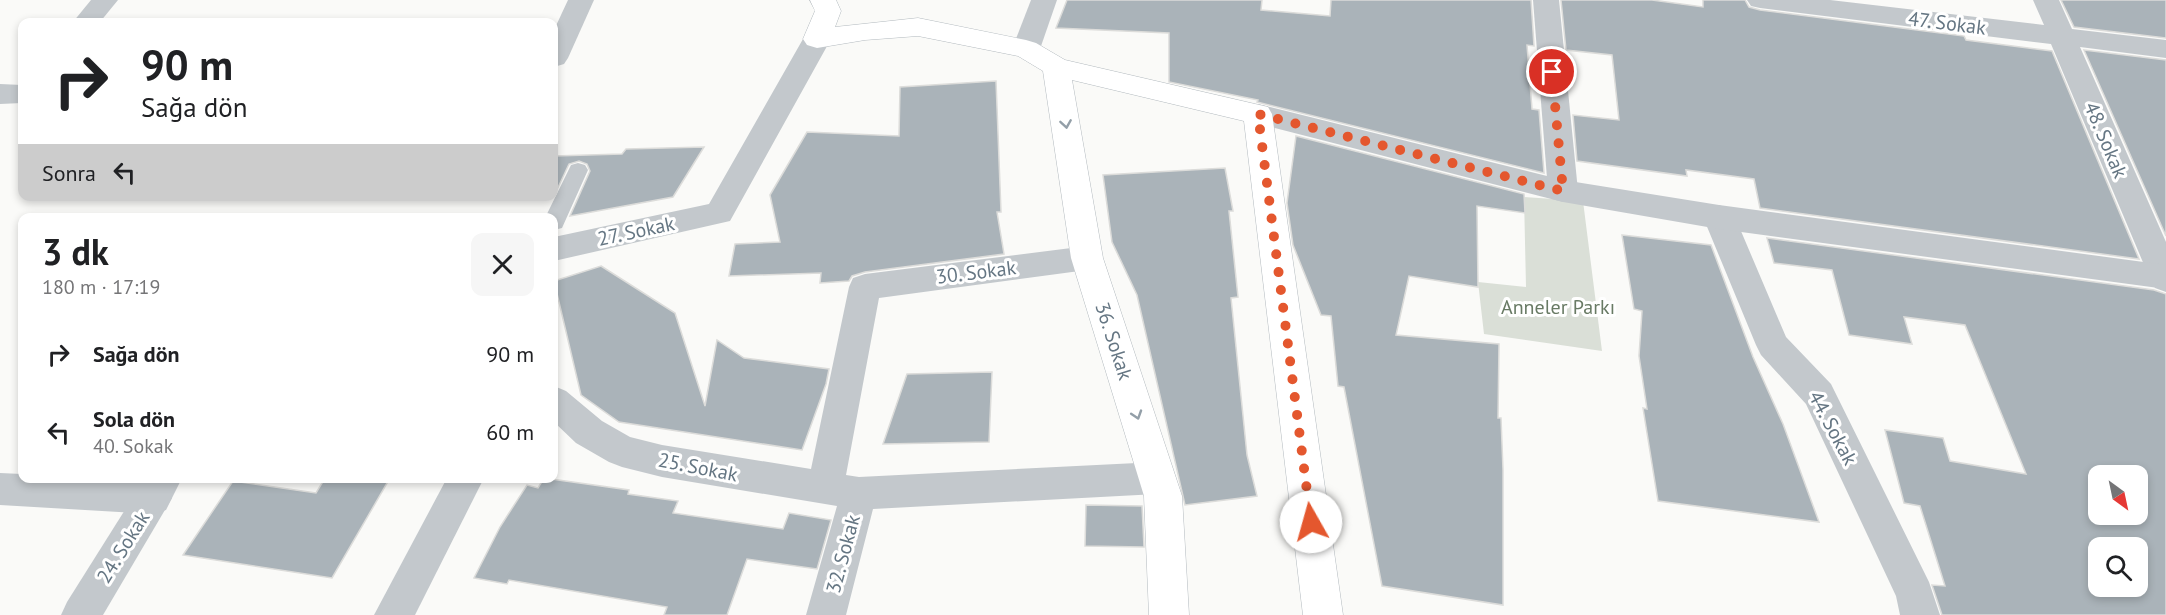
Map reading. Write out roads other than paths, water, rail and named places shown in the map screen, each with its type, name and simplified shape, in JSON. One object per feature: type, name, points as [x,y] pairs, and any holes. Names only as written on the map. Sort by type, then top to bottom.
[{"type":"main road","points":[[817,39],[828,12],[824,0]]},
{"type":"main road","points":[[817,39],[865,31],[918,27],[1026,49],[1056,67],[1258,114],[1324,614]]},
{"type":"main road","name":"36. Sokak","points":[[1056,67],[1087,258],[1163,496],[1168,615]]},
{"type":"street","points":[[89,18],[105,0]]},
{"type":"street","points":[[558,49],[580,0]]},
{"type":"street","points":[[1026,49],[1044,0]]},
{"type":"street","points":[[1546,0],[1563,191]]},
{"type":"street","name":"47. Sokak","points":[[1760,0],[2166,50]]},
{"type":"street","name":"48. Sokak","points":[[2046,0],[2166,278]]},
{"type":"street","name":"27. Sokak","points":[[558,248],[719,213],[817,39]]},
{"type":"street","points":[[0,94],[18,94]]},
{"type":"street","points":[[1258,114],[1563,191],[1719,217],[2166,278]]},
{"type":"street","name":"44. Sokak","points":[[1719,217],[1773,345],[1819,394],[1915,595],[1920,615]]},
{"type":"street","name":"30. Sokak","points":[[866,287],[1087,258]]},
{"type":"street","name":"32. Sokak","points":[[826,615],[866,287]]},
{"type":"street","name":"25. Sokak","points":[[558,405],[589,432],[622,451],[662,461],[842,491],[1157,478]]},
{"type":"street","points":[[394,615],[463,483]]},
{"type":"street","points":[[0,489],[159,488]]},
{"type":"street","name":"24. Sokak","points":[[81,615],[159,488]]},
{"type":"lane","points":[[558,213],[578,170]]},
{"type":"park label","name":"Anneler Parkı","points":[[1558,307]]}]
